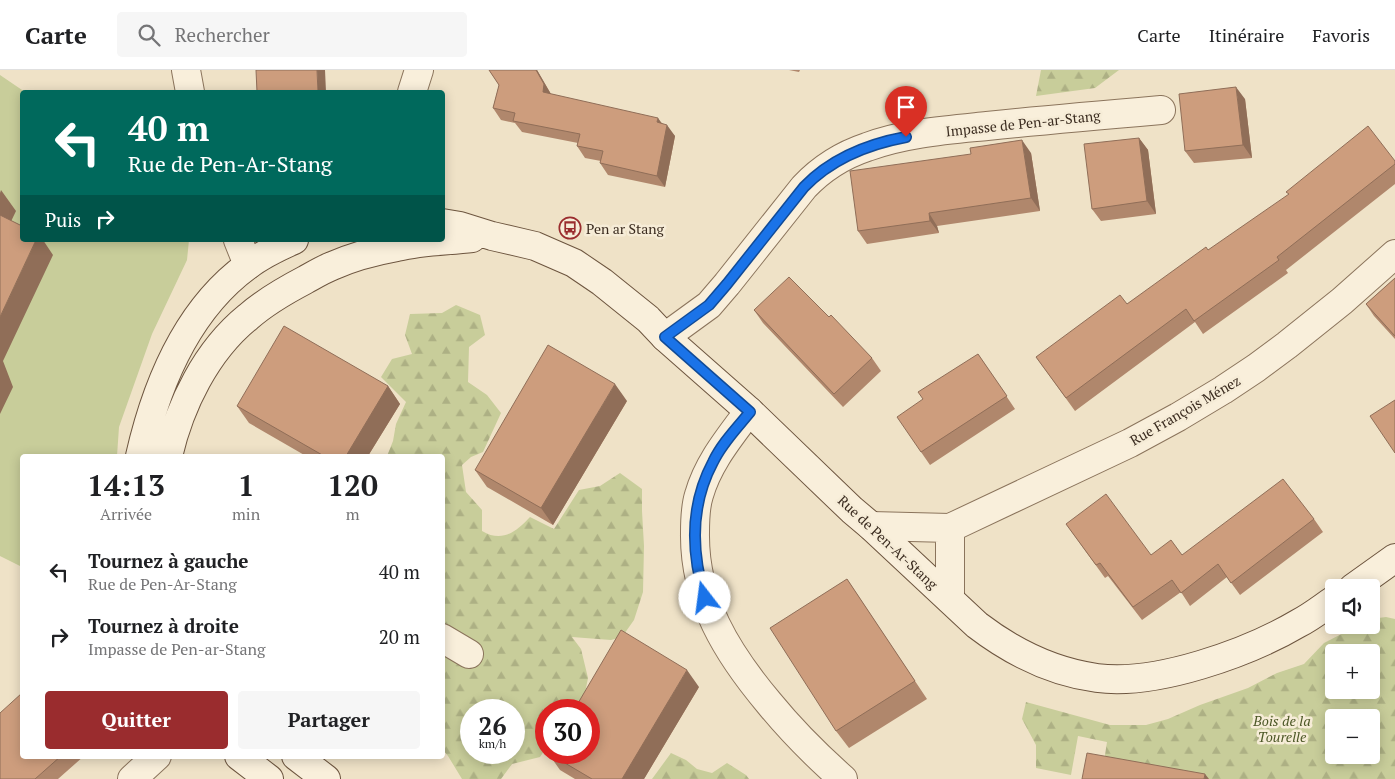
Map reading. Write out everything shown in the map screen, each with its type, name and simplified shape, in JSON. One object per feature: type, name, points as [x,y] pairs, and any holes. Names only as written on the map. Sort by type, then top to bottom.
[{"type":"street","points":[[186,70],[190,90]]},
{"type":"street","points":[[413,90],[419,70]]},
{"type":"street","name":"Impasse de Pen-ar-Stang","points":[[665,337],[709,305],[804,187],[816,175],[827,167],[866,147],[891,140],[931,133],[1161,110]]},
{"type":"street","name":"Rue de Pen-Ar-Stang","points":[[445,224],[536,246],[574,263],[590,273],[648,319],[665,337],[750,412],[852,510],[872,526],[982,629],[1020,653],[1068,672],[1096,678],[1138,678],[1184,669],[1254,646],[1299,623],[1325,606]]},
{"type":"street","name":"Rue de Pen-Ar-Stang","points":[[445,241],[492,236]]},
{"type":"street","points":[[140,454],[157,396],[183,340],[206,306],[233,277],[243,252],[272,251],[290,242]]},
{"type":"street","name":"Rue de Pen-Ar-Stang","points":[[168,454],[172,439],[194,385],[226,338],[246,318],[284,291],[331,266],[397,243],[414,242]]},
{"type":"street","name":"Rue François Ménez","points":[[872,526],[950,528],[1130,443],[1223,390],[1287,345],[1342,301],[1395,254]]},
{"type":"street","points":[[750,412],[713,461],[699,496],[695,518],[695,544],[702,586],[709,609],[719,631],[742,670],[779,716],[843,779]]},
{"type":"street","points":[[950,528],[950,600]]},
{"type":"street","points":[[1366,579],[1395,558]]},
{"type":"street","points":[[445,640],[469,654]]},
{"type":"street","points":[[132,779],[155,759]]},
{"type":"street","points":[[243,759],[269,779]]},
{"type":"street","points":[[300,759],[326,779]]},
{"type":"green space","points":[[1041,70],[1119,70],[1095,88],[1036,96]]},
{"type":"green space","points":[[0,75],[22,90],[20,90],[20,242],[189,242],[187,260],[152,334],[119,427],[117,454],[20,454],[20,566],[0,556]]},
{"type":"green space","points":[[456,305],[480,315],[485,335],[469,347],[468,382],[487,395],[501,413],[483,452],[471,457],[462,465],[466,492],[482,510],[482,531],[502,536],[514,531],[530,517],[554,529],[579,490],[600,486],[620,473],[642,489],[643,592],[634,620],[622,637],[611,640],[572,637],[581,649],[588,678],[585,693],[582,699],[535,699],[535,758],[525,761],[525,699],[460,699],[460,764],[512,764],[501,779],[462,779],[445,752],[445,654],[455,636],[445,628],[445,454],[388,454],[393,441],[396,424],[406,402],[381,377],[392,359],[412,354],[405,335],[410,314],[442,313]]},
{"type":"green space","name":"Bois de la Tourelle","points":[[1380,618],[1395,619],[1395,779],[1165,779],[1103,768],[1107,742],[1078,736],[1071,775],[1036,768],[1036,745],[1022,719],[1026,702],[1110,725],[1146,725],[1168,719],[1248,688],[1277,673],[1304,664],[1324,643],[1342,634],[1380,634]]},
{"type":"green space","points":[[671,753],[686,760],[697,769],[712,773],[727,763],[749,779],[652,779]]},
{"type":"building","points":[[256,70],[317,70],[318,90],[257,90]]},
{"type":"building","points":[[489,70],[536,70],[544,84],[543,92],[658,118],[657,122],[667,125],[657,176],[600,163],[603,151],[577,146],[580,134],[513,121],[515,113],[493,108],[499,85]]},
{"type":"building","points":[[1236,87],[1243,145],[1185,151],[1179,94]]},
{"type":"building","points":[[1368,126],[1395,161],[1395,164],[1277,257],[1279,260],[1194,321],[1186,309],[1066,398],[1036,357],[1120,295],[1127,304],[1206,247],[1208,250],[1289,194],[1286,192]]},
{"type":"building","points":[[1139,138],[1147,201],[1092,209],[1084,144]]},
{"type":"building","points":[[1022,140],[1031,198],[929,213],[930,221],[858,231],[850,171],[971,154],[970,148]]},
{"type":"building","points":[[0,215],[20,225],[20,242],[35,242],[0,317]]},
{"type":"building","points":[[789,277],[829,317],[831,315],[872,358],[834,394],[754,310]]},
{"type":"building","points":[[1395,278],[1395,336],[1366,304]]},
{"type":"building","points":[[284,326],[388,386],[347,454],[321,454],[237,406]]},
{"type":"building","points":[[548,345],[615,384],[541,508],[475,470]]},
{"type":"building","points":[[978,354],[1007,396],[921,452],[897,417],[923,399],[918,392]]},
{"type":"building","points":[[1395,400],[1395,453],[1370,416]]},
{"type":"building","points":[[1283,479],[1314,519],[1231,583],[1218,564],[1181,593],[1172,580],[1133,607],[1100,563],[1096,565],[1066,524],[1106,494],[1151,555],[1171,540],[1182,555]]},
{"type":"building","points":[[847,579],[915,681],[836,731],[770,628]]},
{"type":"building","points":[[621,630],[687,670],[622,779],[592,779],[567,764],[600,764],[600,699],[580,699]]},
{"type":"building","points":[[20,695],[20,759],[58,759],[35,779],[0,779],[0,713]]},
{"type":"building","points":[[1087,753],[1205,774],[1204,779],[1082,779]]},
{"type":"place","name":"Pen ar Stang","points":[[570,228]]},
{"type":"route","points":[[705,598],[695,544],[695,518],[699,496],[713,461],[750,412],[665,337],[709,305],[788,206],[816,175],[827,167],[866,147],[906,137]]}]
